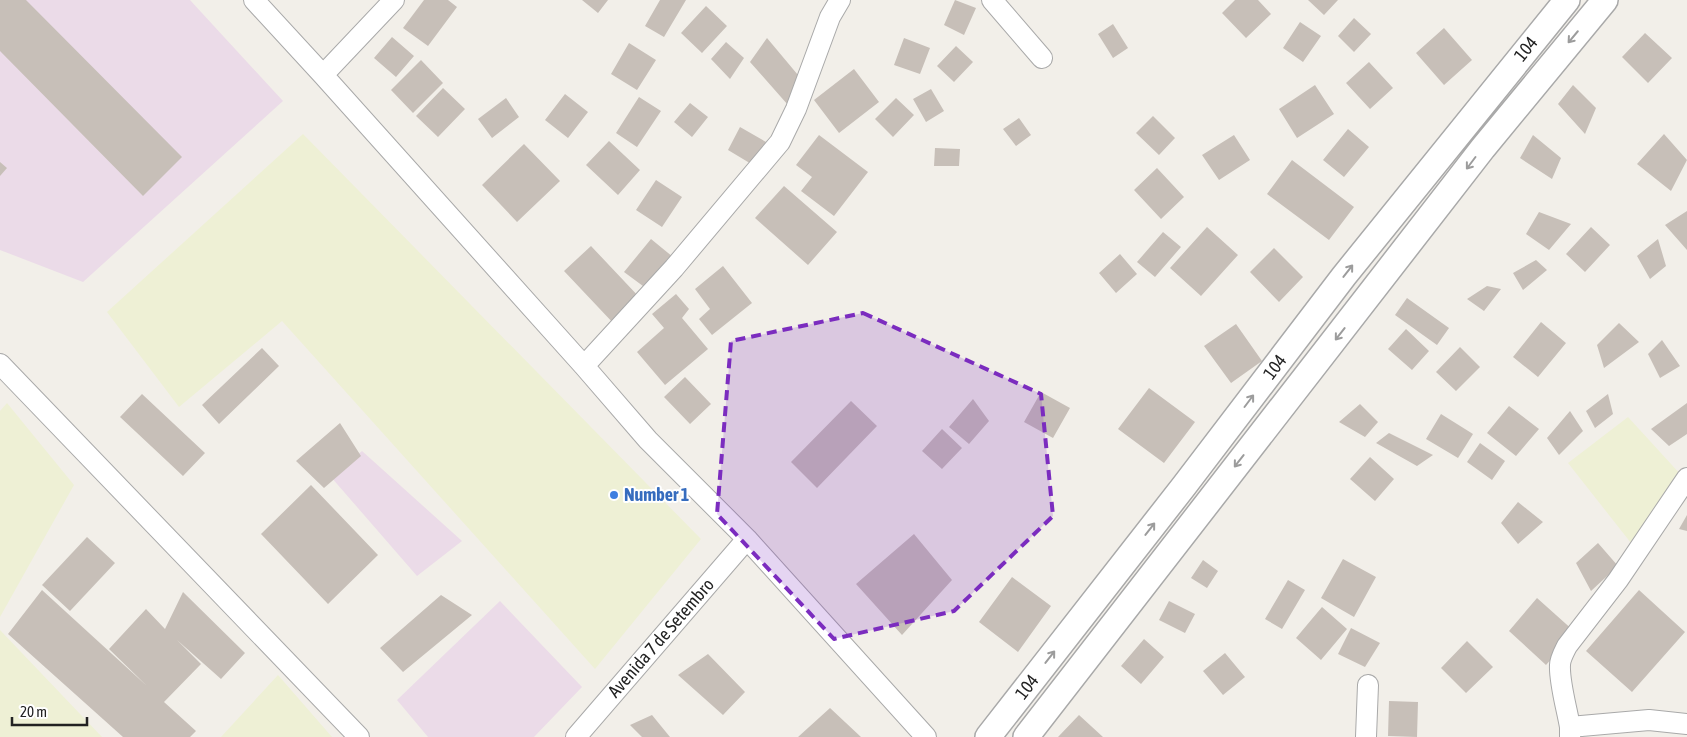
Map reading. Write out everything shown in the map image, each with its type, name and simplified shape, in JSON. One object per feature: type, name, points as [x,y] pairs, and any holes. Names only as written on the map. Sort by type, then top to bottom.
[{"type":"street","points":[[254,0],[584,366],[648,440],[747,539],[926,737]]},
{"type":"street","points":[[323,75],[394,0]]},
{"type":"street","points":[[584,366],[674,268],[780,142],[796,109],[830,17],[840,0]]},
{"type":"street","points":[[992,0],[1042,58]]},
{"type":"street","name":"104","points":[[988,737],[1190,479],[1344,276],[1567,0]]},
{"type":"street","points":[[1026,737],[1483,148],[1605,0]]},
{"type":"street","points":[[1490,94],[1513,113]]},
{"type":"street","points":[[0,364],[359,737]]},
{"type":"street","points":[[1687,478],[1618,580],[1567,646],[1560,664],[1570,732],[1649,720],[1687,724]]},
{"type":"street","name":"Avenida 7 de Setembro","points":[[576,737],[747,539]]},
{"type":"street","points":[[1366,737],[1368,686]]},
{"type":"highlighted area","points":[[863,313],[1041,394],[1053,516],[954,611],[834,639],[717,514],[731,341]]},
{"type":"shaded area","points":[[0,0],[190,0],[283,101],[83,282],[0,250]]},
{"type":"shaded area","points":[[362,451],[462,541],[417,576],[331,477]]},
{"type":"shaded area","points":[[500,601],[582,687],[534,737],[428,737],[397,700]]},
{"type":"green space","points":[[303,134],[701,539],[595,669],[282,321],[179,407],[107,312]]},
{"type":"green space","points":[[7,403],[74,485],[0,617],[0,411]]},
{"type":"green space","points":[[1628,417],[1682,476],[1631,543],[1568,463]]},
{"type":"green space","points":[[0,630],[102,737],[0,737]]},
{"type":"green space","points":[[278,675],[332,737],[221,737]]},
{"type":"building","points":[[0,0],[26,0],[182,157],[143,196],[0,51]]},
{"type":"building","points":[[424,0],[448,0],[457,7],[428,46],[403,28]]},
{"type":"building","points":[[582,0],[608,0],[598,13]]},
{"type":"building","points":[[660,0],[686,0],[664,37],[645,26]]},
{"type":"building","points":[[955,0],[976,8],[964,35],[944,25]]},
{"type":"building","points":[[1235,0],[1258,0],[1271,14],[1246,38],[1222,13]]},
{"type":"building","points":[[1308,0],[1338,0],[1324,15]]},
{"type":"building","points":[[706,6],[727,26],[702,53],[681,33]]},
{"type":"building","points":[[1354,18],[1371,34],[1354,52],[1338,36]]},
{"type":"building","points":[[1300,22],[1321,36],[1303,62],[1283,48]]},
{"type":"building","points":[[1113,24],[1128,48],[1113,58],[1098,34]]},
{"type":"building","points":[[1444,28],[1472,60],[1444,85],[1416,53]]},
{"type":"building","points":[[1645,33],[1672,58],[1648,83],[1622,57]]},
{"type":"building","points":[[392,37],[414,56],[396,77],[374,58]]},
{"type":"building","points":[[767,38],[803,81],[788,105],[750,62]]},
{"type":"building","points":[[904,38],[930,48],[920,74],[894,65]]},
{"type":"building","points":[[726,42],[744,58],[730,79],[711,59]]},
{"type":"building","points":[[629,43],[656,60],[637,90],[611,74]]},
{"type":"building","points":[[956,46],[973,62],[954,82],[937,66]]},
{"type":"building","points":[[421,60],[443,83],[413,113],[391,90]]},
{"type":"building","points":[[1369,62],[1393,88],[1370,109],[1346,83]]},
{"type":"building","points":[[854,69],[879,102],[839,133],[814,100]]},
{"type":"building","points":[[1315,85],[1334,114],[1297,138],[1279,109]]},
{"type":"building","points":[[1573,85],[1596,108],[1585,134],[1558,104]]},
{"type":"building","points":[[443,88],[465,109],[438,137],[416,116]]},
{"type":"building","points":[[931,89],[944,111],[926,122],[913,99]]},
{"type":"building","points":[[565,94],[588,112],[568,138],[545,120]]},
{"type":"building","points":[[639,97],[661,111],[637,147],[616,133]]},
{"type":"building","points":[[506,98],[519,117],[492,138],[478,119]]},
{"type":"building","points":[[896,98],[914,115],[893,137],[875,119]]},
{"type":"building","points":[[690,103],[708,117],[692,137],[674,122]]},
{"type":"building","points":[[1153,116],[1175,138],[1159,155],[1136,133]]},
{"type":"building","points":[[1019,118],[1031,135],[1016,146],[1003,129]]},
{"type":"building","points":[[740,127],[766,142],[753,165],[728,150]]},
{"type":"building","points":[[1348,129],[1369,147],[1344,177],[1323,160]]},
{"type":"building","points":[[1664,134],[1687,160],[1671,191],[1637,164]]},
{"type":"building","points":[[819,135],[868,172],[834,216],[801,191],[812,177],[796,165]]},
{"type":"building","points":[[1234,135],[1250,160],[1219,180],[1202,155]]},
{"type":"building","points":[[1533,135],[1561,158],[1552,179],[1520,158]]},
{"type":"building","points":[[609,141],[640,170],[618,195],[586,165]]},
{"type":"building","points":[[524,144],[560,181],[517,222],[482,185]]},
{"type":"building","points":[[935,148],[960,149],[959,166],[934,166]]},
{"type":"building","points":[[1292,160],[1354,207],[1329,240],[1267,194]]},
{"type":"building","points":[[0,162],[7,168],[0,176]]},
{"type":"building","points":[[1157,168],[1184,197],[1161,219],[1134,190]]},
{"type":"building","points":[[656,180],[682,197],[662,227],[636,210]]},
{"type":"building","points":[[784,186],[837,232],[808,265],[755,218]]},
{"type":"building","points":[[1687,211],[1687,250],[1665,225]]},
{"type":"building","points":[[1539,212],[1571,224],[1549,250],[1526,234]]},
{"type":"building","points":[[1207,227],[1238,255],[1201,296],[1170,268]]},
{"type":"building","points":[[1591,227],[1610,245],[1585,272],[1566,254]]},
{"type":"building","points":[[1163,232],[1181,247],[1155,277],[1137,262]]},
{"type":"building","points":[[651,239],[673,257],[647,289],[624,272]]},
{"type":"building","points":[[1658,239],[1666,266],[1650,279],[1637,256]]},
{"type":"building","points":[[591,246],[641,299],[615,325],[564,271]]},
{"type":"building","points":[[1274,248],[1303,277],[1279,302],[1250,272]]},
{"type":"building","points":[[1120,254],[1137,274],[1116,293],[1099,273]]},
{"type":"building","points":[[1536,260],[1547,270],[1523,290],[1513,273]]},
{"type":"building","points":[[723,266],[752,303],[712,335],[699,319],[710,309],[695,289]]},
{"type":"building","points":[[1487,286],[1501,289],[1484,311],[1467,299]]},
{"type":"building","points":[[676,294],[689,309],[682,318],[708,349],[665,385],[637,352],[664,328],[652,314]]},
{"type":"building","points":[[1407,298],[1449,328],[1437,345],[1395,315]]},
{"type":"building","points":[[1541,322],[1566,343],[1538,377],[1513,357]]},
{"type":"building","points":[[1619,323],[1639,342],[1604,368],[1597,345]]},
{"type":"building","points":[[1236,324],[1262,361],[1231,383],[1204,346]]},
{"type":"building","points":[[1406,329],[1429,351],[1412,370],[1388,349]]},
{"type":"building","points":[[1662,340],[1680,366],[1660,378],[1648,354]]},
{"type":"building","points":[[1460,347],[1480,367],[1456,391],[1436,372]]},
{"type":"building","points":[[262,348],[279,366],[219,424],[202,405]]},
{"type":"building","points":[[685,377],[711,404],[690,424],[664,397]]},
{"type":"building","points":[[1149,388],[1195,422],[1164,463],[1118,429]]},
{"type":"building","points":[[1041,392],[1070,408],[1053,438],[1024,422]]},
{"type":"building","points":[[142,394],[205,453],[183,476],[120,417]]},
{"type":"building","points":[[1608,394],[1613,414],[1595,428],[1586,411]]},
{"type":"building","points":[[973,399],[989,421],[969,444],[949,427]]},
{"type":"building","points":[[851,401],[877,426],[817,488],[791,462]]},
{"type":"building","points":[[1687,403],[1687,434],[1669,446],[1651,429]]},
{"type":"building","points":[[1360,404],[1378,422],[1365,437],[1339,422]]},
{"type":"building","points":[[1509,406],[1539,429],[1516,456],[1487,433]]},
{"type":"building","points":[[1570,411],[1583,431],[1559,455],[1547,438]]},
{"type":"building","points":[[1441,414],[1473,434],[1458,458],[1426,439]]},
{"type":"building","points":[[340,423],[361,456],[324,488],[296,461]]},
{"type":"building","points":[[942,429],[962,448],[942,469],[922,451]]},
{"type":"building","points":[[1389,433],[1433,455],[1417,466],[1376,443]]},
{"type":"building","points":[[1480,443],[1505,461],[1492,480],[1467,462]]},
{"type":"building","points":[[1370,457],[1394,479],[1375,501],[1350,479]]},
{"type":"building","points":[[311,485],[378,555],[328,604],[261,534]]},
{"type":"building","points":[[1518,502],[1543,522],[1518,544],[1501,523]]},
{"type":"building","points":[[1687,515],[1687,531],[1679,529]]},
{"type":"building","points":[[914,534],[952,580],[902,635],[856,584]]},
{"type":"building","points":[[87,537],[115,563],[70,611],[42,585]]},
{"type":"building","points":[[1598,543],[1618,566],[1591,591],[1576,563]]},
{"type":"building","points":[[1343,559],[1376,577],[1354,617],[1321,598]]},
{"type":"building","points":[[1203,560],[1218,571],[1207,588],[1191,578]]},
{"type":"building","points":[[1012,577],[1051,606],[1018,652],[979,622]]},
{"type":"building","points":[[1288,580],[1305,590],[1282,629],[1265,619]]},
{"type":"building","points":[[42,590],[147,686],[109,649],[146,609],[165,629],[183,592],[245,653],[221,679],[177,640],[201,664],[164,702],[196,731],[190,737],[123,737],[8,634]]},
{"type":"building","points":[[1639,590],[1685,632],[1632,692],[1586,651]]},
{"type":"building","points":[[441,595],[472,615],[403,672],[380,648]]},
{"type":"building","points":[[1537,598],[1575,632],[1546,665],[1509,631]]},
{"type":"building","points":[[1169,601],[1195,614],[1185,633],[1159,620]]},
{"type":"building","points":[[1322,607],[1347,629],[1321,660],[1296,638]]},
{"type":"building","points":[[1351,628],[1380,643],[1365,667],[1338,654]]},
{"type":"building","points":[[1144,639],[1164,657],[1141,684],[1121,666]]},
{"type":"building","points":[[1467,641],[1493,667],[1466,693],[1441,668]]},
{"type":"building","points":[[1225,653],[1245,677],[1223,695],[1203,671]]},
{"type":"building","points":[[708,654],[745,692],[723,715],[678,675]]},
{"type":"building","points":[[1389,701],[1418,702],[1417,737],[1388,736]]},
{"type":"building","points":[[830,708],[861,737],[798,737]]},
{"type":"building","points":[[652,715],[670,737],[642,737],[630,725]]},
{"type":"building","points":[[1079,715],[1103,737],[1058,737]]},
{"type":"place","name":"Number 1","points":[[614,495]]}]
